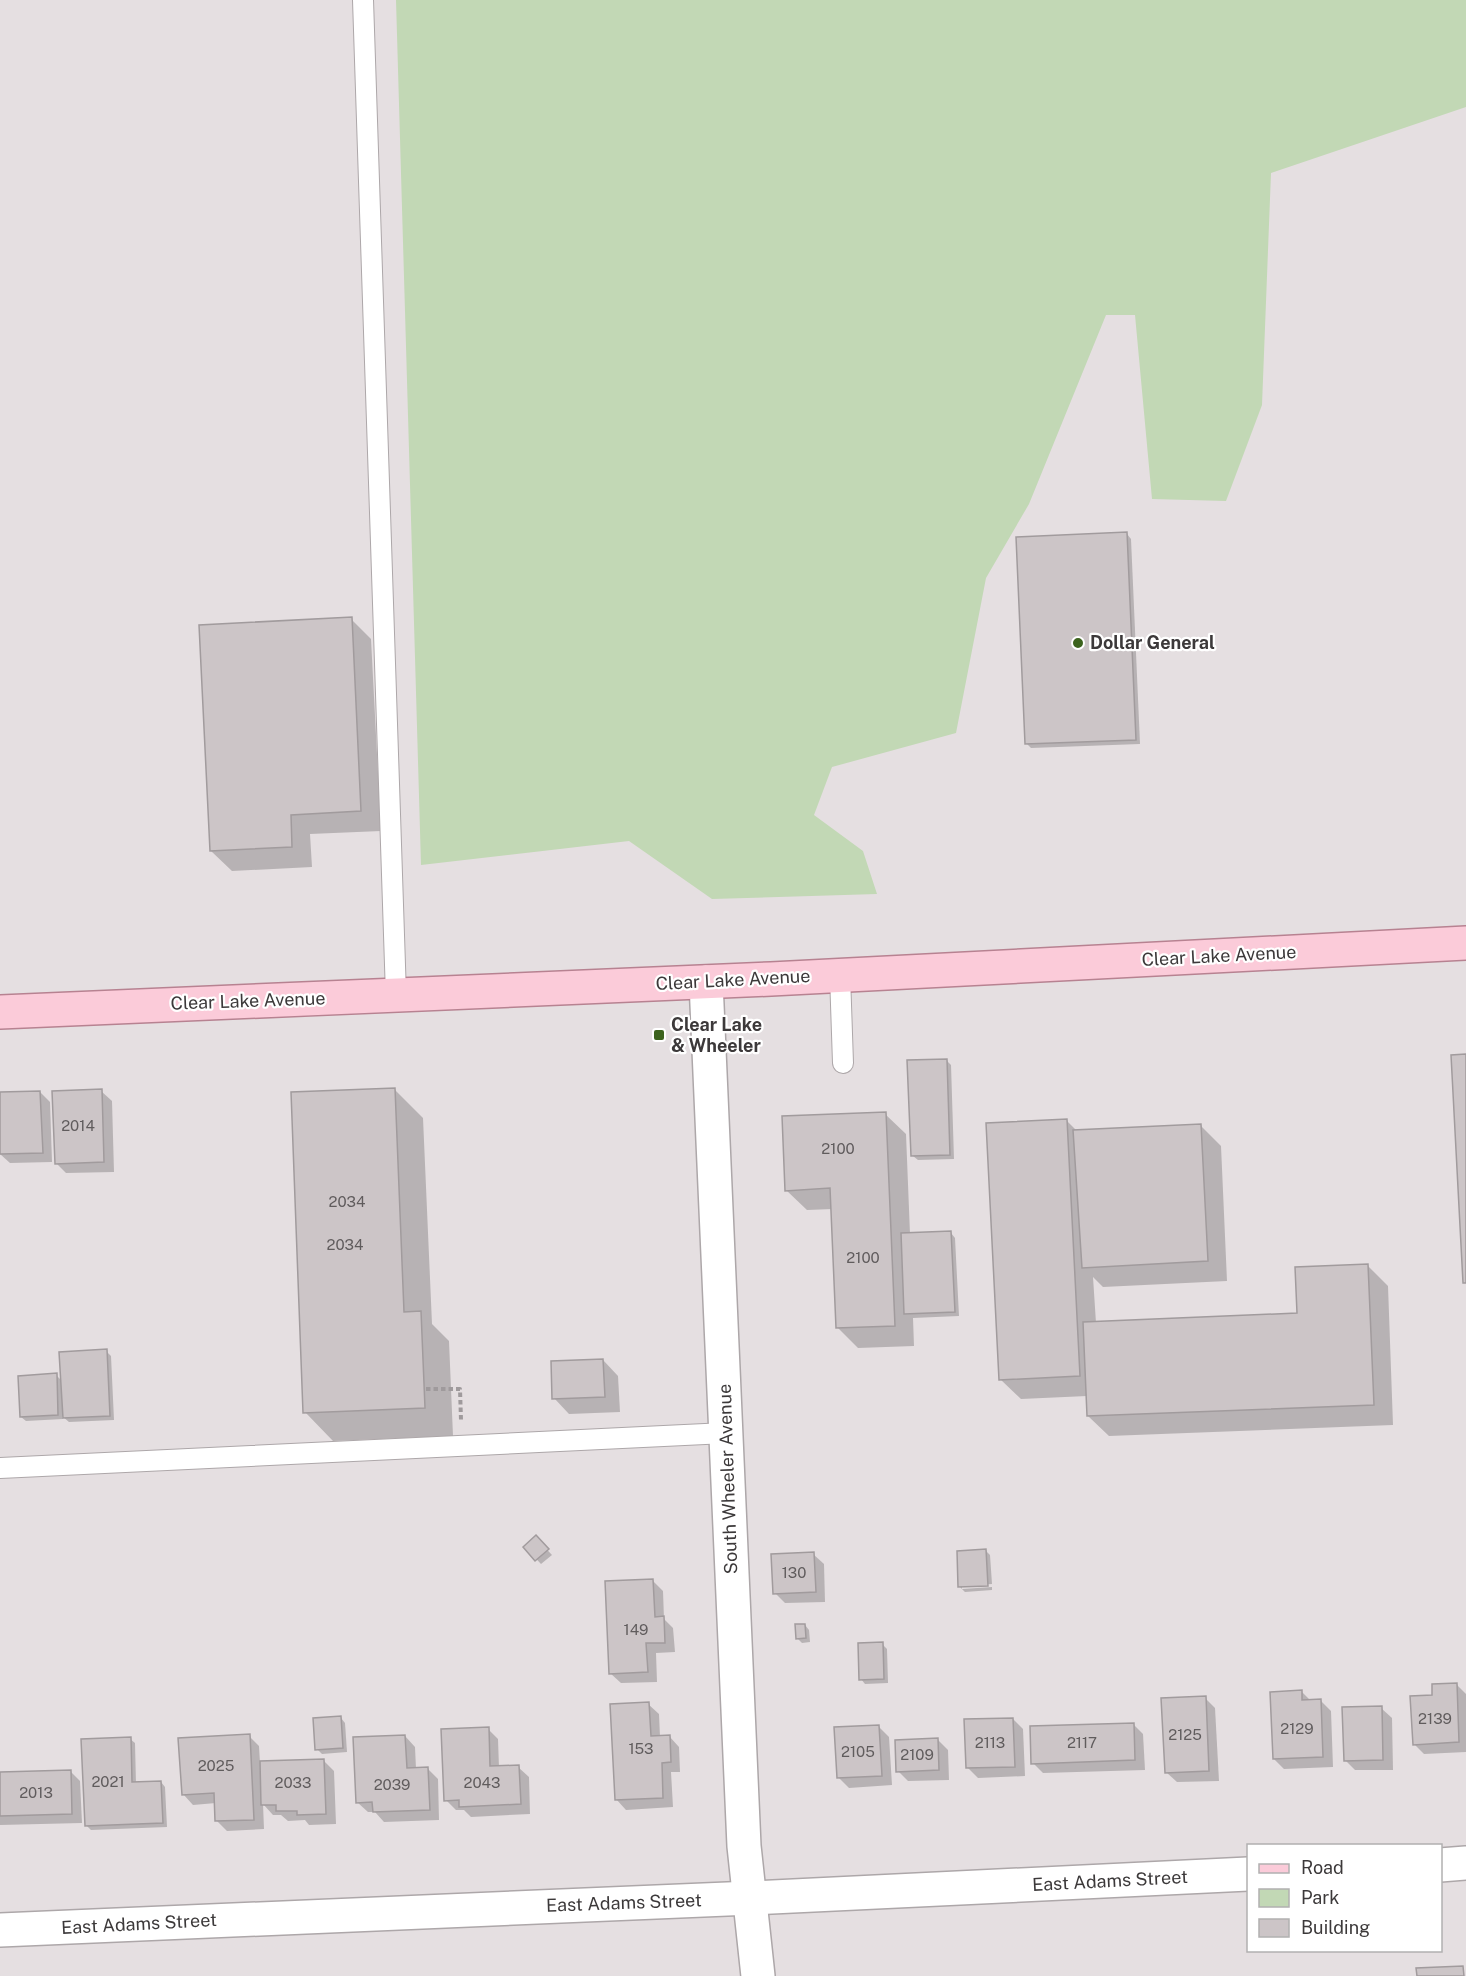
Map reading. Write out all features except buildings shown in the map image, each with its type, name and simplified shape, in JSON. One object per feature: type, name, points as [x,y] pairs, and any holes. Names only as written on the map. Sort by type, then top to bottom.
[{"type":"main road","name":"Clear Lake Avenue","points":[[0,1012],[706,982],[1466,943]]},
{"type":"street","name":"South Wheeler Avenue","points":[[706,982],[744,1846],[758,1976]]},
{"type":"street","points":[[1442,1865],[1466,1863]]},
{"type":"street","name":"East Adams Street","points":[[0,1930],[1247,1874]]},
{"type":"lane","points":[[363,0],[396,995]]},
{"type":"lane","points":[[840,975],[843,1063]]},
{"type":"lane","points":[[0,1468],[726,1433]]},
{"type":"path","points":[[426,1389],[460,1389],[462,1430]]},
{"type":"green space","points":[[396,0],[1466,0],[1466,107],[1271,173],[1262,405],[1226,501],[1152,499],[1135,315],[1106,315],[1029,504],[986,578],[956,733],[832,767],[814,815],[863,851],[877,894],[712,899],[629,841],[421,865]]},
{"type":"place","name":"Dollar General","points":[[1078,643]]},
{"type":"place","name":"Clear Lake & Wheeler","points":[[659,1035]]}]
